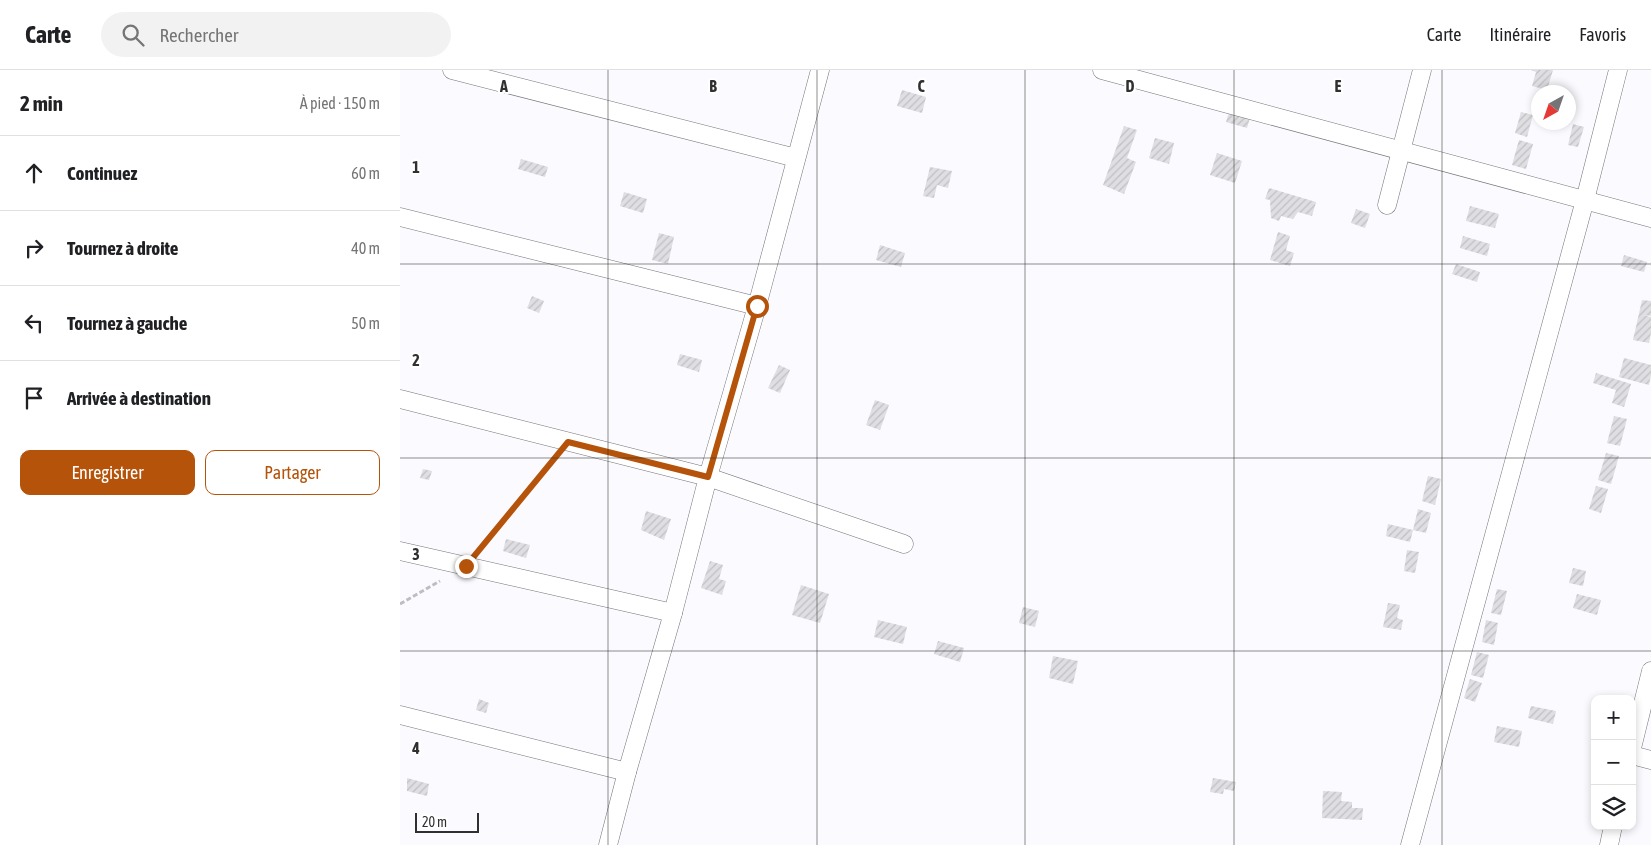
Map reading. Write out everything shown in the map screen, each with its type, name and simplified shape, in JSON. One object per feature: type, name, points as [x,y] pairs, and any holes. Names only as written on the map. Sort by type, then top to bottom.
[{"type":"street","points":[[452,70],[796,158]]},
{"type":"street","points":[[608,845],[627,772],[674,613],[708,477],[757,306],[820,70]]},
{"type":"street","points":[[1102,70],[1651,218]]},
{"type":"street","points":[[1387,205],[1422,70]]},
{"type":"street","points":[[1410,845],[1585,200],[1618,70]]},
{"type":"street","points":[[400,217],[757,306]]},
{"type":"street","points":[[400,399],[708,477],[904,544]]},
{"type":"street","points":[[400,551],[674,613]]},
{"type":"street","points":[[1634,740],[1651,671]]},
{"type":"street","points":[[400,715],[627,772]]},
{"type":"street","points":[[1636,756],[1651,760]]},
{"type":"street","points":[[1609,845],[1612,830]]},
{"type":"path","points":[[400,604],[466,566],[568,442]]},
{"type":"building","points":[[1531,70],[1553,70],[1548,85],[1532,85],[1536,72]]},
{"type":"building","points":[[902,90],[926,97],[922,113],[897,106]]},
{"type":"building","points":[[1229,112],[1250,118],[1247,128],[1226,122]]},
{"type":"building","points":[[1521,112],[1531,114],[1527,137],[1515,133]]},
{"type":"building","points":[[1576,125],[1584,127],[1578,147],[1568,145],[1572,130],[1576,130]]},
{"type":"building","points":[[1124,126],[1137,130],[1127,158],[1136,162],[1124,194],[1103,185]]},
{"type":"building","points":[[1155,138],[1174,143],[1169,164],[1149,158]]},
{"type":"building","points":[[1519,140],[1533,144],[1526,169],[1512,165]]},
{"type":"building","points":[[1217,153],[1242,161],[1235,183],[1210,175]]},
{"type":"building","points":[[521,159],[548,167],[545,177],[518,169]]},
{"type":"building","points":[[930,167],[952,171],[948,188],[937,185],[934,198],[923,196]]},
{"type":"building","points":[[1269,188],[1316,202],[1312,216],[1298,212],[1293,219],[1281,216],[1279,221],[1271,218],[1270,200],[1265,199]]},
{"type":"building","points":[[624,192],[647,199],[643,213],[620,206]]},
{"type":"building","points":[[1470,206],[1499,214],[1495,228],[1466,221]]},
{"type":"building","points":[[1356,209],[1370,214],[1365,228],[1351,223]]},
{"type":"building","points":[[1278,232],[1290,236],[1286,250],[1294,253],[1290,266],[1270,260]]},
{"type":"building","points":[[659,233],[674,237],[668,264],[652,260]]},
{"type":"building","points":[[1463,236],[1490,244],[1487,256],[1460,248]]},
{"type":"building","points":[[880,245],[905,253],[901,267],[876,260]]},
{"type":"building","points":[[1624,255],[1647,262],[1644,272],[1621,266]]},
{"type":"building","points":[[1456,264],[1480,272],[1477,282],[1452,274]]},
{"type":"building","points":[[532,296],[544,301],[539,313],[527,308]]},
{"type":"building","points":[[1642,300],[1651,301],[1651,316],[1643,315],[1651,317],[1649,343],[1633,340]]},
{"type":"building","points":[[680,354],[702,360],[699,372],[677,365]]},
{"type":"building","points":[[1624,358],[1651,365],[1649,385],[1619,377]]},
{"type":"building","points":[[779,365],[790,370],[780,393],[768,388]]},
{"type":"building","points":[[1596,373],[1631,384],[1624,407],[1612,403],[1616,390],[1593,383]]},
{"type":"building","points":[[875,400],[889,405],[880,430],[866,425]]},
{"type":"building","points":[[1614,416],[1627,419],[1620,446],[1607,443]]},
{"type":"building","points":[[1606,453],[1619,456],[1611,484],[1598,480]]},
{"type":"building","points":[[423,469],[432,471],[429,480],[420,478]]},
{"type":"building","points":[[1428,476],[1441,479],[1435,505],[1422,501]]},
{"type":"building","points":[[1596,486],[1608,489],[1601,513],[1589,509]]},
{"type":"building","points":[[1418,509],[1431,513],[1426,533],[1413,530]]},
{"type":"building","points":[[646,511],[671,519],[664,540],[641,530]]},
{"type":"building","points":[[1388,524],[1413,530],[1410,542],[1386,536]]},
{"type":"building","points":[[506,539],[530,545],[526,558],[503,551]]},
{"type":"building","points":[[1407,550],[1419,552],[1415,573],[1404,571]]},
{"type":"building","points":[[710,561],[723,565],[719,579],[726,581],[722,595],[701,588]]},
{"type":"building","points":[[1573,568],[1586,571],[1583,586],[1569,583]]},
{"type":"building","points":[[801,585],[829,594],[820,623],[792,615]]},
{"type":"building","points":[[1497,589],[1507,591],[1501,615],[1491,613]]},
{"type":"building","points":[[1577,594],[1601,600],[1597,615],[1573,608]]},
{"type":"building","points":[[1388,603],[1400,605],[1397,618],[1403,620],[1401,630],[1383,627]]},
{"type":"building","points":[[1023,607],[1039,611],[1035,627],[1019,623]]},
{"type":"building","points":[[878,620],[907,627],[903,644],[874,637]]},
{"type":"building","points":[[1486,620],[1498,623],[1494,645],[1482,642]]},
{"type":"building","points":[[938,641],[964,648],[960,662],[934,654]]},
{"type":"building","points":[[1477,652],[1489,655],[1483,678],[1471,675]]},
{"type":"building","points":[[1053,656],[1078,661],[1073,684],[1049,678]]},
{"type":"building","points":[[1470,679],[1482,683],[1475,702],[1464,698]]},
{"type":"building","points":[[479,699],[489,703],[486,713],[476,710]]},
{"type":"building","points":[[1531,706],[1556,711],[1553,724],[1528,718]]},
{"type":"building","points":[[1497,726],[1522,731],[1519,747],[1494,742]]},
{"type":"building","points":[[407,778],[429,784],[427,796],[407,791]]},
{"type":"building","points":[[1213,778],[1236,782],[1234,791],[1224,789],[1223,794],[1210,792]]},
{"type":"building","points":[[1323,791],[1342,792],[1341,801],[1352,802],[1352,808],[1363,808],[1362,820],[1322,818]]},
{"type":"route","points":[[466,566],[568,442],[708,477],[757,306]]}]
